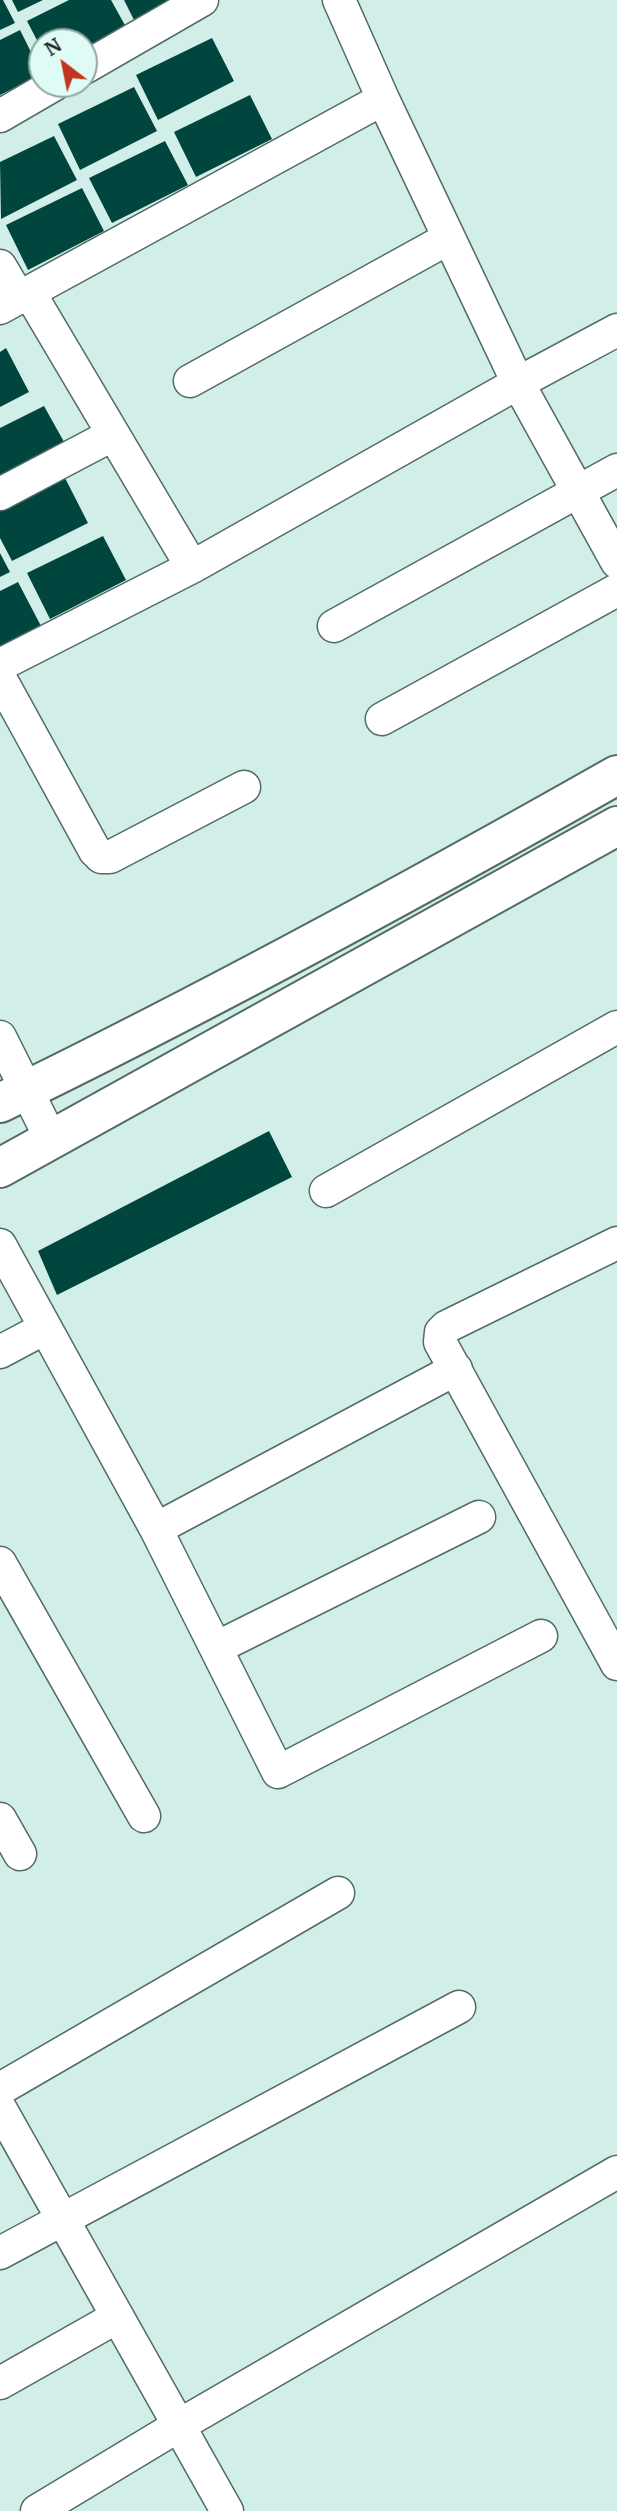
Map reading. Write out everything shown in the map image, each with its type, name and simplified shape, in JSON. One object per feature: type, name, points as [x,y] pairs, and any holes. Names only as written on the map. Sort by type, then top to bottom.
[{"type":"street","points":[[98,60],[202,0]]},
{"type":"street","points":[[339,0],[517,383],[617,562]]},
{"type":"street","points":[[0,116],[31,98]]},
{"type":"street","points":[[16,299],[383,99]]},
{"type":"street","points":[[190,381],[449,238]]},
{"type":"street","points":[[0,265],[16,299],[112,435],[192,567]]},
{"type":"street","points":[[0,665],[192,567],[517,383],[617,330]]},
{"type":"street","points":[[0,494],[112,435]]},
{"type":"street","points":[[334,626],[617,470]]},
{"type":"street","points":[[382,719],[617,590]]},
{"type":"street","points":[[0,678],[95,851],[101,857],[110,857],[244,787]]},
{"type":"street","points":[[13,1096],[412,891],[617,775]]},
{"type":"street","points":[[2,1161],[51,1139],[617,826]]},
{"type":"street","points":[[326,1191],[617,1027]]},
{"type":"street","points":[[0,1037],[13,1096],[51,1139]]},
{"type":"street","points":[[617,1243],[446,1327],[441,1332],[440,1342],[617,1664]]},
{"type":"street","points":[[0,1245],[156,1529],[278,1772],[541,1636]]},
{"type":"street","points":[[0,1352],[45,1328]]},
{"type":"street","points":[[156,1529],[456,1369]]},
{"type":"street","points":[[216,1648],[479,1517]]},
{"type":"street","points":[[0,1563],[144,1816]]},
{"type":"street","points":[[0,1819],[20,1854]]},
{"type":"street","points":[[0,2089],[338,1893]]},
{"type":"street","points":[[0,2253],[459,2007]]},
{"type":"street","points":[[0,2108],[227,2511]]},
{"type":"street","points":[[37,2511],[178,2426],[617,2172]]},
{"type":"street","points":[[0,2383],[117,2317]]},
{"type":"building","points":[[0,0],[3,0],[15,23],[0,30]]},
{"type":"building","points":[[12,0],[43,0],[18,12]]},
{"type":"building","points":[[69,0],[111,0],[126,27],[98,41],[98,28],[31,28],[27,21]]},
{"type":"building","points":[[124,0],[173,0],[134,20]]},
{"type":"building","points":[[20,30],[28,46],[28,81],[0,95],[0,40]]},
{"type":"building","points":[[212,38],[234,81],[158,120],[136,75]]},
{"type":"building","points":[[134,87],[157,131],[80,170],[58,124]]},
{"type":"building","points":[[250,95],[272,139],[196,177],[174,132]]},
{"type":"building","points":[[54,136],[77,180],[1,219],[0,162]]},
{"type":"building","points":[[165,141],[188,185],[112,223],[89,178]]},
{"type":"building","points":[[82,188],[104,231],[28,270],[6,225]]},
{"type":"building","points":[[6,348],[29,392],[0,407],[0,352]]},
{"type":"building","points":[[44,406],[68,449],[0,484],[0,428]]},
{"type":"building","points":[[65,478],[88,523],[12,561],[0,538],[0,510]]},
{"type":"building","points":[[103,536],[126,580],[50,619],[27,573]]},
{"type":"building","points":[[0,553],[10,572],[0,577]]},
{"type":"building","points":[[18,582],[41,626],[0,647],[0,591]]},
{"type":"building","points":[[269,1131],[292,1177],[57,1295],[38,1251]]}]
